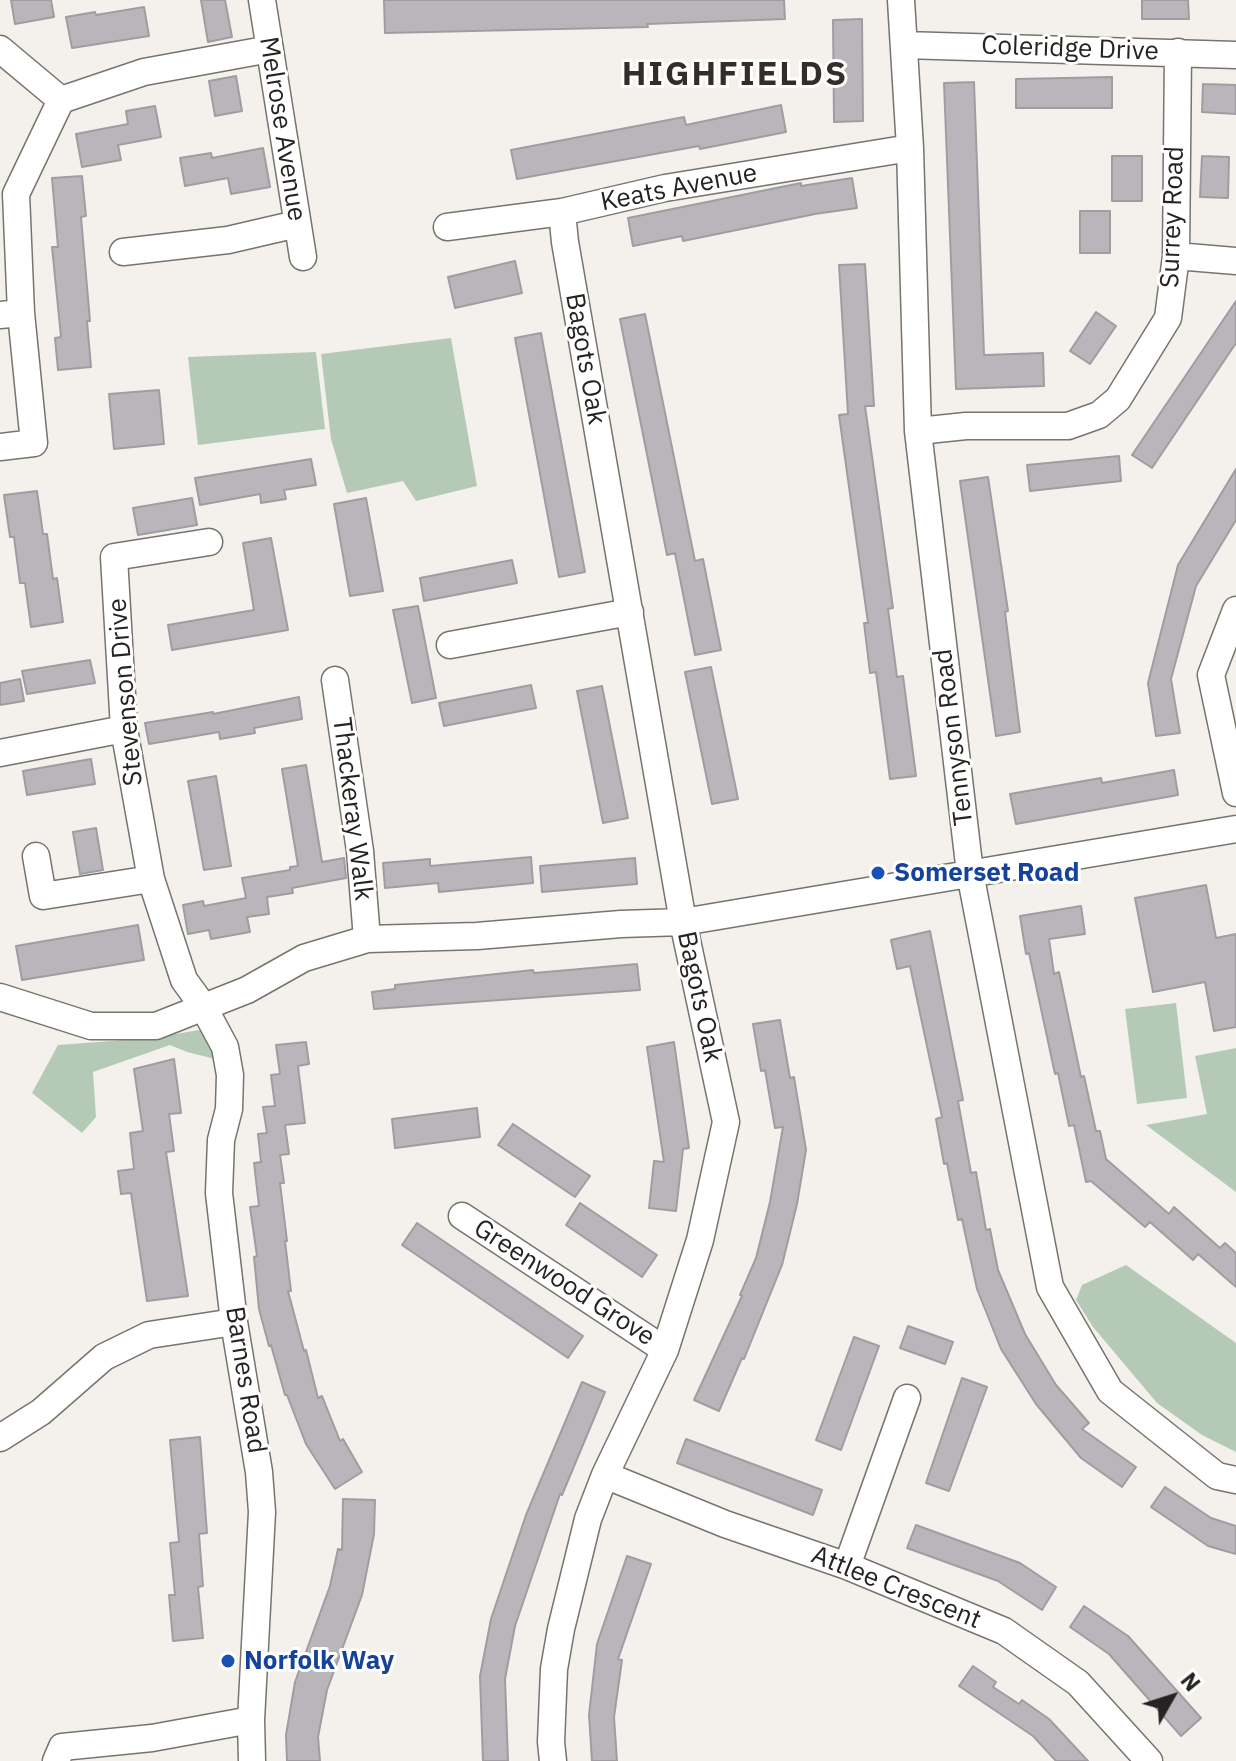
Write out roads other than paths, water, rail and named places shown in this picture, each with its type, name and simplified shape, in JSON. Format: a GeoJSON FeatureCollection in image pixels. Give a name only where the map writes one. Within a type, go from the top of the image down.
{"type":"FeatureCollection","features":[{"type":"Feature","properties":{"kind":"street","name":"Melrose Avenue"},"geometry":{"type":"LineString","coordinates":[[262,0],[303,257]]}},
{"type":"Feature","properties":{"kind":"street","name":"Tennyson Road"},"geometry":{"type":"LineString","coordinates":[[901,0],[910,148],[918,431],[970,873],[1050,1287],[1110,1391],[1217,1476],[1236,1480]]}},
{"type":"Feature","properties":{"kind":"street","name":"Coleridge Drive"},"geometry":{"type":"LineString","coordinates":[[904,45],[1236,55]]}},
{"type":"Feature","properties":{"kind":"street"},"geometry":{"type":"LineString","coordinates":[[0,49],[61,100]]}},
{"type":"Feature","properties":{"kind":"street"},"geometry":{"type":"LineString","coordinates":[[0,447],[34,443],[11,314],[16,194],[61,100],[144,72],[270,49]]}},
{"type":"Feature","properties":{"kind":"street","name":"Surrey Road"},"geometry":{"type":"LineString","coordinates":[[918,431],[966,426],[1068,426],[1099,415],[1118,399],[1168,318],[1176,256],[1178,52]]}},
{"type":"Feature","properties":{"kind":"street","name":"Keats Avenue"},"geometry":{"type":"LineString","coordinates":[[447,227],[562,212],[665,188],[910,148]]}},
{"type":"Feature","properties":{"kind":"street","name":"Bagots Oak"},"geometry":{"type":"LineString","coordinates":[[553,1761],[553,1683],[561,1629],[588,1519],[605,1475],[665,1350],[700,1240],[726,1122],[683,922],[567,258],[562,212]]}},
{"type":"Feature","properties":{"kind":"street"},"geometry":{"type":"LineString","coordinates":[[123,252],[228,240],[297,224]]}},
{"type":"Feature","properties":{"kind":"street"},"geometry":{"type":"LineString","coordinates":[[1176,256],[1236,261]]}},
{"type":"Feature","properties":{"kind":"street","name":"Stevenson Drive"},"geometry":{"type":"LineString","coordinates":[[203,1006],[184,980],[151,879],[124,729],[114,557],[209,542]]}},
{"type":"Feature","properties":{"kind":"street"},"geometry":{"type":"LineString","coordinates":[[1236,610],[1211,675],[1236,793]]}},
{"type":"Feature","properties":{"kind":"street"},"geometry":{"type":"LineString","coordinates":[[450,645],[630,612]]}},
{"type":"Feature","properties":{"kind":"street","name":"Thackeray Walk"},"geometry":{"type":"LineString","coordinates":[[335,680],[360,851],[367,939]]}},
{"type":"Feature","properties":{"kind":"street"},"geometry":{"type":"LineString","coordinates":[[0,753],[124,729]]}},
{"type":"Feature","properties":{"kind":"street"},"geometry":{"type":"LineString","coordinates":[[0,997],[91,1026],[156,1026],[247,990],[304,958],[367,939],[477,936],[683,922],[1236,829]]}},
{"type":"Feature","properties":{"kind":"street"},"geometry":{"type":"LineString","coordinates":[[36,856],[43,896],[151,879]]}},
{"type":"Feature","properties":{"kind":"street","name":"Barnes Road"},"geometry":{"type":"LineString","coordinates":[[203,1006],[225,1047],[230,1075],[229,1109],[221,1140],[219,1193],[262,1512],[251,1720],[252,1761]]}},
{"type":"Feature","properties":{"kind":"street","name":"Greenwood Grove"},"geometry":{"type":"LineString","coordinates":[[462,1216],[665,1350]]}},
{"type":"Feature","properties":{"kind":"street"},"geometry":{"type":"LineString","coordinates":[[0,1438],[41,1412],[115,1351],[149,1335],[234,1322]]}},
{"type":"Feature","properties":{"kind":"street"},"geometry":{"type":"LineString","coordinates":[[847,1566],[907,1398]]}},
{"type":"Feature","properties":{"kind":"street","name":"Attlee Crescent"},"geometry":{"type":"LineString","coordinates":[[605,1475],[725,1524],[847,1566],[1004,1631],[1078,1683],[1149,1761]]}},
{"type":"Feature","properties":{"kind":"street"},"geometry":{"type":"LineString","coordinates":[[56,1761],[62,1747],[152,1738],[251,1720]]}},
{"type":"Feature","properties":{"kind":"place","name":"Somerset Road"},"geometry":{"type":"Point","coordinates":[878,873]}},
{"type":"Feature","properties":{"kind":"place","name":"Norfolk Way"},"geometry":{"type":"Point","coordinates":[228,1661]}},
{"type":"Feature","properties":{"kind":"district","name":"HIGHFIELDS"},"geometry":{"type":"Point","coordinates":[735,75]}}]}
